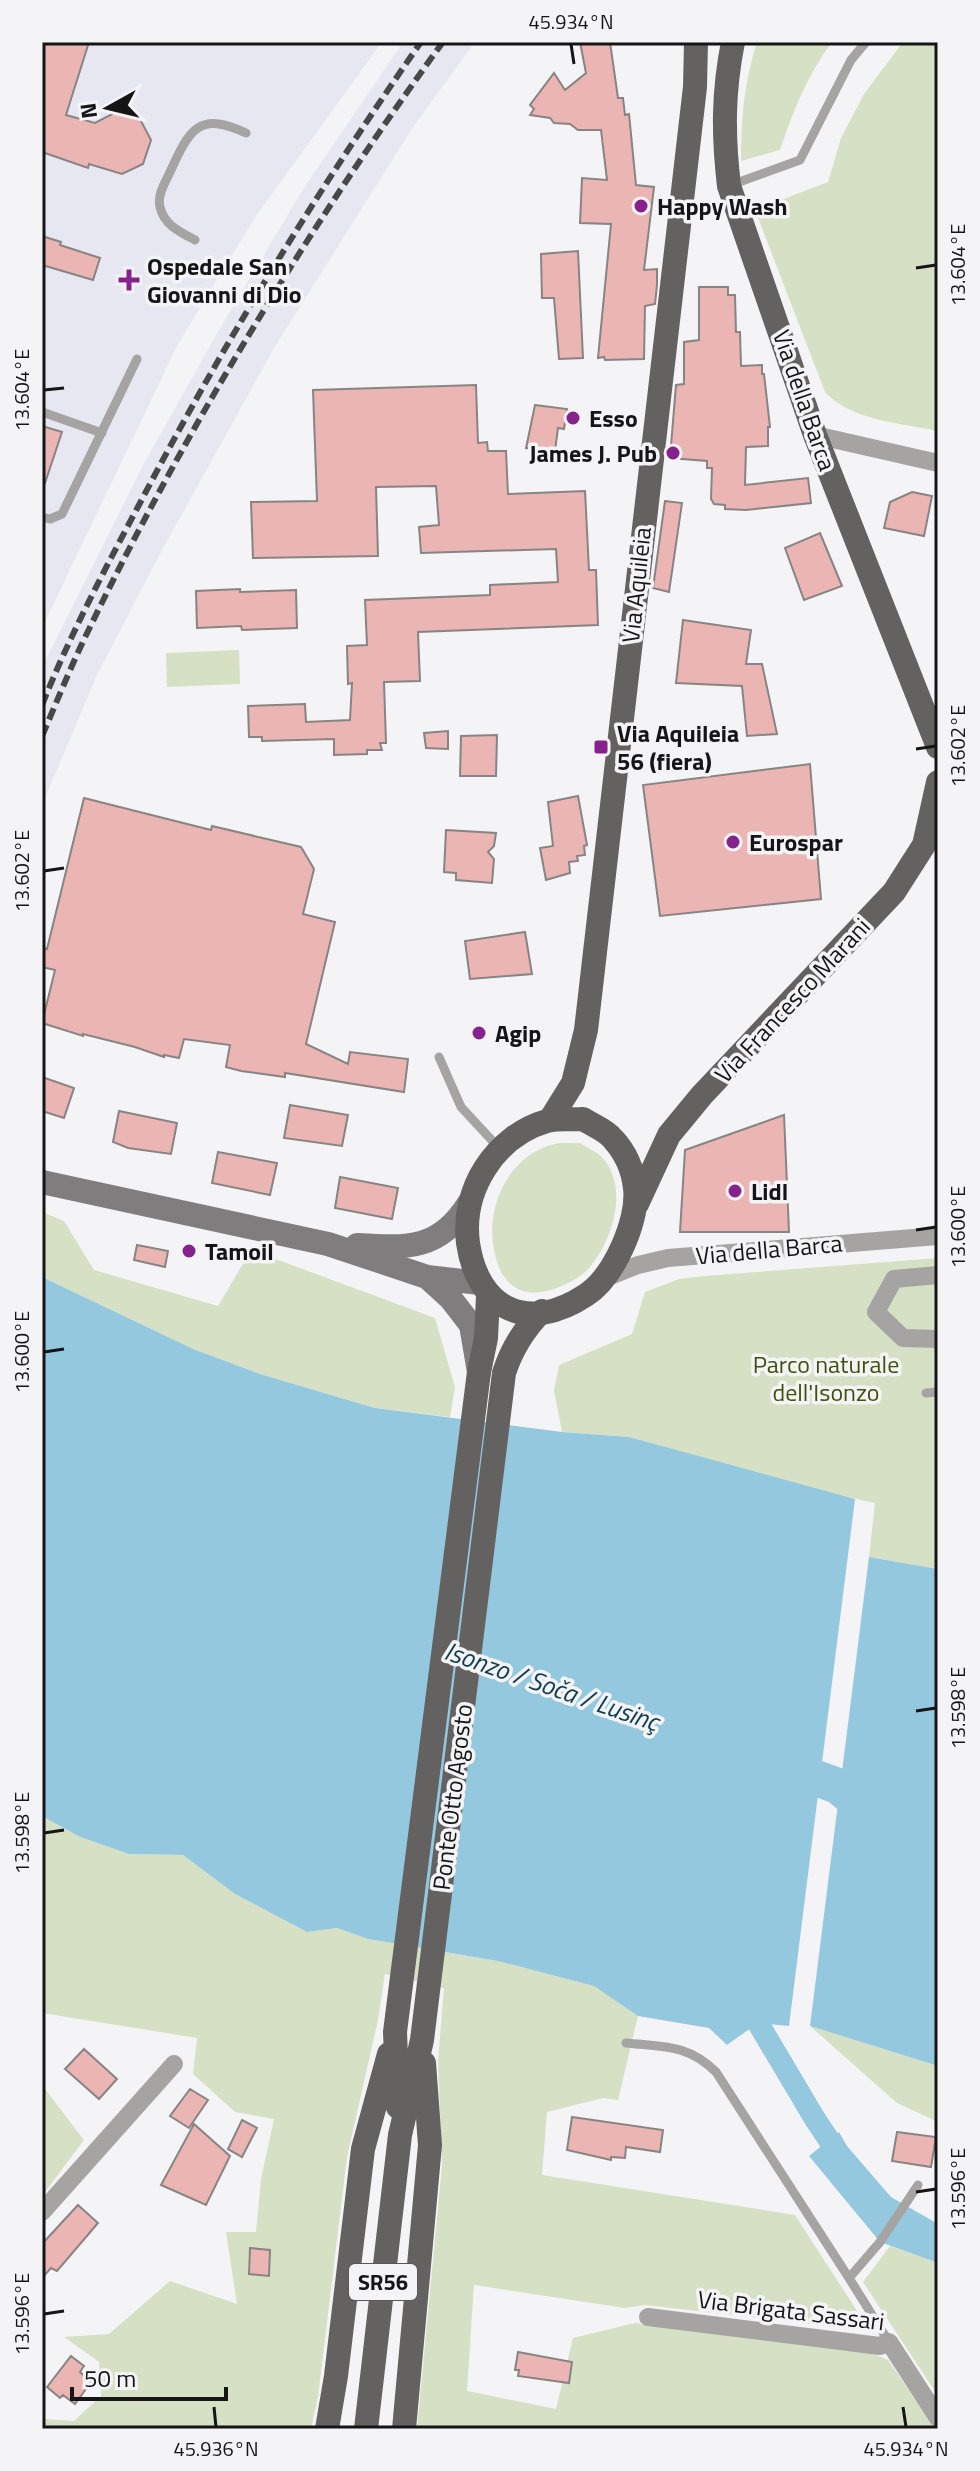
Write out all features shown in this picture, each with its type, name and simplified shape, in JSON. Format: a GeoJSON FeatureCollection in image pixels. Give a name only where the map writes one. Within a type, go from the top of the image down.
{"type":"FeatureCollection","features":[{"type":"Feature","properties":{"kind":"main road","name":"Via Aquileia"},"geometry":{"type":"LineString","coordinates":[[550,1120],[573,1083],[585,1035],[695,87],[696,42]]}},
{"type":"Feature","properties":{"kind":"main road","name":"Via della Barca"},"geometry":{"type":"LineString","coordinates":[[733,42],[724,88],[724,148],[729,186],[815,435],[938,747]]}},
{"type":"Feature","properties":{"kind":"main road","name":"Via Francesco Marani"},"geometry":{"type":"LineString","coordinates":[[633,1214],[669,1135],[702,1095],[894,892],[924,845],[938,782]]}},
{"type":"Feature","properties":{"kind":"main road"},"geometry":{"type":"LineString","coordinates":[[328,1244],[405,1248],[445,1233],[469,1203],[482,1173],[499,1148],[525,1129],[550,1120],[583,1119],[612,1136],[627,1159],[635,1189],[628,1235],[603,1279],[587,1294],[556,1309],[528,1313],[508,1309],[484,1289],[471,1261],[469,1203]]}},
{"type":"Feature","properties":{"kind":"main road"},"geometry":{"type":"LineString","coordinates":[[42,1182],[328,1244],[427,1277],[484,1289]]}},
{"type":"Feature","properties":{"kind":"main road"},"geometry":{"type":"LineString","coordinates":[[427,1277],[451,1299],[471,1325],[479,1372]]}},
{"type":"Feature","properties":{"kind":"main road","name":"SR56"},"geometry":{"type":"LineString","coordinates":[[479,1372],[486,1338],[484,1289]]}},
{"type":"Feature","properties":{"kind":"main road","name":"Ponte Otto Agosto"},"geometry":{"type":"LineString","coordinates":[[422,2040],[504,1373],[510,1354],[542,1311]]}},
{"type":"Feature","properties":{"kind":"main road","name":"Ponte Otto Agosto"},"geometry":{"type":"LineString","coordinates":[[395,2032],[479,1372]]}},
{"type":"Feature","properties":{"kind":"main road"},"geometry":{"type":"LineString","coordinates":[[327,2429],[363,2149],[395,2032]]}},
{"type":"Feature","properties":{"kind":"main road","name":"SR56"},"geometry":{"type":"LineString","coordinates":[[395,2032],[400,2135]]}},
{"type":"Feature","properties":{"kind":"main road"},"geometry":{"type":"LineString","coordinates":[[404,2429],[430,2145],[422,2040]]}},
{"type":"Feature","properties":{"kind":"main road","name":"SR56"},"geometry":{"type":"LineString","coordinates":[[366,2429],[400,2135],[422,2040]]}},
{"type":"Feature","properties":{"kind":"street"},"geometry":{"type":"LineString","coordinates":[[815,435],[938,463]]}},
{"type":"Feature","properties":{"kind":"street","name":"Via della Barca"},"geometry":{"type":"LineString","coordinates":[[603,1279],[638,1265],[668,1258],[938,1236]]}},
{"type":"Feature","properties":{"kind":"street"},"geometry":{"type":"LineString","coordinates":[[938,1275],[894,1279],[876,1312],[903,1338],[938,1339]]}},
{"type":"Feature","properties":{"kind":"street"},"geometry":{"type":"LineString","coordinates":[[42,2212],[174,2064]]}},
{"type":"Feature","properties":{"kind":"street","name":"Via Brigata Sassari"},"geometry":{"type":"LineString","coordinates":[[648,2317],[880,2346],[889,2342],[938,2418]]}},
{"type":"Feature","properties":{"kind":"lane"},"geometry":{"type":"LineString","coordinates":[[729,186],[800,160],[851,60],[866,42]]}},
{"type":"Feature","properties":{"kind":"lane"},"geometry":{"type":"LineString","coordinates":[[195,240],[166,222],[159,207],[160,195],[185,139],[193,129],[209,122],[229,125],[246,133]]}},
{"type":"Feature","properties":{"kind":"lane"},"geometry":{"type":"LineString","coordinates":[[42,517],[50,519],[62,514],[137,359]]}},
{"type":"Feature","properties":{"kind":"lane"},"geometry":{"type":"LineString","coordinates":[[42,412],[102,433]]}},
{"type":"Feature","properties":{"kind":"lane"},"geometry":{"type":"LineString","coordinates":[[439,1057],[461,1107],[499,1148]]}},
{"type":"Feature","properties":{"kind":"lane"},"geometry":{"type":"LineString","coordinates":[[926,1393],[938,1392]]}},
{"type":"Feature","properties":{"kind":"lane"},"geometry":{"type":"LineString","coordinates":[[626,2043],[682,2048],[700,2056],[716,2072],[889,2342]]}},
{"type":"Feature","properties":{"kind":"lane"},"geometry":{"type":"LineString","coordinates":[[849,2278],[880,2242],[918,2185]]}},
{"type":"Feature","properties":{"kind":"shaded area","name":"Ospedale San Giovanni di Dio"},"geometry":{"type":"Polygon","coordinates":[[[42,42],[382,42],[256,216],[178,344],[42,628],[42,42]]]}},
{"type":"Feature","properties":{"kind":"shaded area"},"geometry":{"type":"Polygon","coordinates":[[[403,42],[475,42],[413,127],[274,348],[97,675],[42,805],[42,667],[142,467],[219,330],[302,191],[403,42]]]}},
{"type":"Feature","properties":{"kind":"green space"},"geometry":{"type":"Polygon","coordinates":[[[757,42],[832,42],[802,94],[780,150],[741,161],[744,101],[757,42]]]}},
{"type":"Feature","properties":{"kind":"green space"},"geometry":{"type":"Polygon","coordinates":[[[903,42],[938,42],[938,431],[863,415],[836,402],[825,392],[755,210],[828,182],[841,138],[864,94],[903,42]]]}},
{"type":"Feature","properties":{"kind":"green space"},"geometry":{"type":"Polygon","coordinates":[[[239,650],[240,684],[167,687],[166,653],[239,650]]]}},
{"type":"Feature","properties":{"kind":"green space"},"geometry":{"type":"Polygon","coordinates":[[[580,1143],[601,1156],[615,1182],[615,1213],[605,1243],[589,1268],[567,1283],[536,1292],[515,1287],[500,1270],[493,1243],[492,1227],[499,1196],[515,1168],[526,1158],[555,1144],[580,1143]]]}},
{"type":"Feature","properties":{"kind":"green space"},"geometry":{"type":"Polygon","coordinates":[[[42,1212],[64,1221],[94,1270],[218,1306],[251,1250],[435,1318],[455,1387],[450,1417],[375,1408],[260,1374],[192,1349],[42,1277],[42,1212]]]}},
{"type":"Feature","properties":{"kind":"green space","name":"Parco naturale dell'Isonzo"},"geometry":{"type":"Polygon","coordinates":[[[938,1258],[938,1569],[869,1557],[875,1503],[815,1490],[629,1437],[562,1432],[554,1391],[559,1365],[632,1334],[645,1292],[679,1279],[704,1276],[938,1258]]]}},
{"type":"Feature","properties":{"kind":"green space"},"geometry":{"type":"Polygon","coordinates":[[[42,1816],[80,1837],[129,1854],[183,1855],[235,1894],[307,1932],[337,1928],[368,1939],[498,1961],[595,1986],[638,2016],[618,2100],[603,2098],[547,2112],[542,2175],[795,2215],[870,2331],[645,2305],[625,2308],[474,2285],[467,2391],[556,2409],[573,2338],[635,2323],[869,2352],[888,2360],[936,2429],[417,2429],[442,2165],[438,2061],[444,1988],[385,1974],[378,2020],[347,2157],[318,2397],[311,2429],[42,2429],[42,2419],[74,2421],[101,2396],[99,2362],[64,2337],[109,2334],[170,2281],[237,2304],[226,2232],[256,2232],[261,2179],[274,2119],[235,2112],[193,2074],[197,2038],[42,2013],[42,1816]]]}},
{"type":"Feature","properties":{"kind":"green space"},"geometry":{"type":"Polygon","coordinates":[[[810,2026],[938,2066],[938,2122],[897,2103],[810,2026]]]}},
{"type":"Feature","properties":{"kind":"green space"},"geometry":{"type":"Polygon","coordinates":[[[42,2085],[84,2140],[42,2196],[42,2085]]]}},
{"type":"Feature","properties":{"kind":"green space"},"geometry":{"type":"Polygon","coordinates":[[[890,2246],[938,2263],[938,2396],[863,2282],[890,2246]]]}},
{"type":"Feature","properties":{"kind":"water"},"geometry":{"type":"Polygon","coordinates":[[[42,1277],[193,1349],[260,1374],[375,1408],[562,1432],[629,1437],[855,1499],[789,2026],[758,2023],[727,2045],[709,2028],[638,2016],[594,1986],[498,1961],[368,1939],[337,1928],[307,1932],[235,1894],[183,1855],[129,1854],[80,1837],[42,1816],[42,1277]]]}},
{"type":"Feature","properties":{"kind":"water"},"geometry":{"type":"Polygon","coordinates":[[[869,1557],[938,1569],[938,2066],[810,2026],[869,1557]]]}},
{"type":"Feature","properties":{"kind":"water"},"geometry":{"type":"Polygon","coordinates":[[[839,2132],[847,2146],[891,2197],[938,2224],[938,2263],[880,2242],[809,2156],[839,2132]]]}},
{"type":"Feature","properties":{"kind":"building"},"geometry":{"type":"Polygon","coordinates":[[[42,42],[89,42],[66,115],[95,123],[116,112],[140,119],[151,140],[143,164],[122,174],[89,164],[88,168],[42,152],[42,42]]]}},
{"type":"Feature","properties":{"kind":"building"},"geometry":{"type":"Polygon","coordinates":[[[580,42],[610,42],[618,98],[623,98],[625,115],[629,114],[636,185],[654,187],[644,270],[657,269],[657,285],[655,304],[645,306],[644,359],[598,358],[611,224],[580,223],[582,178],[607,180],[601,130],[578,130],[570,124],[554,123],[550,118],[530,115],[534,109],[530,105],[554,73],[565,90],[586,73],[580,42]]]}},
{"type":"Feature","properties":{"kind":"building"},"geometry":{"type":"Polygon","coordinates":[[[42,236],[100,258],[93,280],[42,265],[42,236]]]}},
{"type":"Feature","properties":{"kind":"building"},"geometry":{"type":"Polygon","coordinates":[[[578,251],[583,358],[559,359],[554,298],[542,298],[541,254],[578,251]]]}},
{"type":"Feature","properties":{"kind":"building"},"geometry":{"type":"Polygon","coordinates":[[[699,287],[728,287],[728,295],[735,295],[741,366],[762,365],[770,427],[768,446],[746,447],[745,485],[808,478],[811,503],[746,510],[725,509],[725,505],[714,504],[711,499],[712,468],[707,468],[707,461],[670,458],[676,385],[684,384],[684,342],[699,340],[699,287]]]}},
{"type":"Feature","properties":{"kind":"building"},"geometry":{"type":"Polygon","coordinates":[[[476,385],[478,443],[487,442],[488,451],[506,451],[508,494],[585,491],[589,570],[596,570],[598,625],[418,632],[420,681],[384,682],[386,743],[380,743],[382,750],[367,750],[367,754],[334,755],[334,739],[262,741],[262,737],[249,737],[248,706],[305,704],[306,722],[350,720],[352,683],[348,684],[347,646],[367,645],[365,600],[490,595],[490,585],[558,582],[556,549],[421,553],[419,527],[439,525],[436,486],[376,487],[378,556],[253,558],[251,502],[317,501],[313,390],[476,385]]]}},
{"type":"Feature","properties":{"kind":"building"},"geometry":{"type":"Polygon","coordinates":[[[535,405],[567,409],[564,429],[558,428],[555,451],[526,448],[535,405]]]}},
{"type":"Feature","properties":{"kind":"building"},"geometry":{"type":"Polygon","coordinates":[[[42,426],[62,432],[45,483],[42,483],[42,426]]]}},
{"type":"Feature","properties":{"kind":"building"},"geometry":{"type":"Polygon","coordinates":[[[912,492],[932,496],[924,536],[884,528],[890,502],[912,492]]]}},
{"type":"Feature","properties":{"kind":"building"},"geometry":{"type":"Polygon","coordinates":[[[665,501],[682,503],[669,592],[653,588],[665,501]]]}},
{"type":"Feature","properties":{"kind":"building"},"geometry":{"type":"Polygon","coordinates":[[[820,533],[842,586],[804,600],[785,548],[820,533]]]}},
{"type":"Feature","properties":{"kind":"building"},"geometry":{"type":"Polygon","coordinates":[[[240,589],[240,592],[296,590],[297,628],[197,628],[196,591],[240,589]]]}},
{"type":"Feature","properties":{"kind":"building"},"geometry":{"type":"Polygon","coordinates":[[[683,620],[751,630],[746,664],[762,664],[777,734],[747,736],[742,686],[676,683],[683,620]]]}},
{"type":"Feature","properties":{"kind":"building"},"geometry":{"type":"Polygon","coordinates":[[[448,731],[448,749],[426,748],[424,733],[448,731]]]}},
{"type":"Feature","properties":{"kind":"building"},"geometry":{"type":"Polygon","coordinates":[[[497,735],[496,776],[460,776],[461,736],[497,735]]]}},
{"type":"Feature","properties":{"kind":"building","name":"Eurospar"},"geometry":{"type":"Polygon","coordinates":[[[810,764],[821,899],[660,916],[643,785],[810,764]]]}},
{"type":"Feature","properties":{"kind":"building"},"geometry":{"type":"Polygon","coordinates":[[[578,796],[587,845],[584,846],[585,855],[577,856],[578,861],[569,862],[570,873],[546,880],[540,848],[553,846],[548,802],[578,796]]]}},
{"type":"Feature","properties":{"kind":"building"},"geometry":{"type":"Polygon","coordinates":[[[84,798],[211,830],[212,826],[301,847],[314,869],[303,914],[335,922],[306,1044],[348,1064],[350,1052],[408,1059],[404,1092],[226,1067],[230,1045],[184,1039],[179,1058],[164,1057],[42,1023],[55,970],[42,967],[42,948],[47,949],[84,798]]]}},
{"type":"Feature","properties":{"kind":"building"},"geometry":{"type":"Polygon","coordinates":[[[446,830],[496,833],[494,846],[488,852],[494,859],[492,883],[456,880],[456,873],[444,872],[446,830]]]}},
{"type":"Feature","properties":{"kind":"building"},"geometry":{"type":"Polygon","coordinates":[[[525,932],[532,974],[470,979],[465,941],[525,932]]]}},
{"type":"Feature","properties":{"kind":"building"},"geometry":{"type":"Polygon","coordinates":[[[42,1077],[74,1088],[64,1118],[42,1111],[42,1077]]]}},
{"type":"Feature","properties":{"kind":"building"},"geometry":{"type":"Polygon","coordinates":[[[290,1105],[348,1115],[342,1146],[284,1138],[290,1105]]]}},
{"type":"Feature","properties":{"kind":"building"},"geometry":{"type":"Polygon","coordinates":[[[119,1111],[177,1123],[171,1154],[128,1148],[113,1142],[119,1111]]]}},
{"type":"Feature","properties":{"kind":"building","name":"Lidl"},"geometry":{"type":"Polygon","coordinates":[[[784,1115],[789,1232],[680,1232],[685,1150],[784,1115]]]}},
{"type":"Feature","properties":{"kind":"building"},"geometry":{"type":"Polygon","coordinates":[[[218,1152],[277,1163],[270,1195],[212,1183],[218,1152]]]}},
{"type":"Feature","properties":{"kind":"building"},"geometry":{"type":"Polygon","coordinates":[[[340,1177],[398,1188],[392,1219],[335,1208],[340,1177]]]}},
{"type":"Feature","properties":{"kind":"building"},"geometry":{"type":"Polygon","coordinates":[[[137,1245],[168,1251],[165,1267],[134,1260],[137,1245]]]}},
{"type":"Feature","properties":{"kind":"building"},"geometry":{"type":"Polygon","coordinates":[[[84,2049],[117,2079],[99,2099],[65,2069],[84,2049]]]}},
{"type":"Feature","properties":{"kind":"building"},"geometry":{"type":"Polygon","coordinates":[[[190,2089],[208,2100],[189,2128],[170,2116],[190,2089]]]}},
{"type":"Feature","properties":{"kind":"building"},"geometry":{"type":"Polygon","coordinates":[[[572,2117],[663,2130],[660,2152],[626,2147],[625,2158],[611,2157],[611,2160],[567,2150],[572,2117]]]}},
{"type":"Feature","properties":{"kind":"building"},"geometry":{"type":"Polygon","coordinates":[[[242,2120],[257,2128],[242,2157],[228,2149],[242,2120]]]}},
{"type":"Feature","properties":{"kind":"building"},"geometry":{"type":"Polygon","coordinates":[[[194,2124],[230,2156],[206,2205],[161,2185],[194,2124]]]}},
{"type":"Feature","properties":{"kind":"building"},"geometry":{"type":"Polygon","coordinates":[[[897,2132],[936,2137],[931,2167],[892,2161],[897,2132]]]}},
{"type":"Feature","properties":{"kind":"building"},"geometry":{"type":"Polygon","coordinates":[[[78,2205],[98,2223],[57,2271],[51,2268],[42,2278],[42,2244],[78,2205]]]}},
{"type":"Feature","properties":{"kind":"building"},"geometry":{"type":"Polygon","coordinates":[[[250,2248],[270,2250],[269,2276],[249,2274],[250,2248]]]}},
{"type":"Feature","properties":{"kind":"building"},"geometry":{"type":"Polygon","coordinates":[[[518,2352],[572,2362],[569,2383],[518,2376],[519,2370],[515,2370],[518,2352]]]}},
{"type":"Feature","properties":{"kind":"building"},"geometry":{"type":"Polygon","coordinates":[[[71,2356],[84,2366],[80,2372],[91,2382],[75,2404],[63,2395],[60,2398],[47,2387],[71,2356]]]}},
{"type":"Feature","properties":{"kind":"waterway","name":"Isonzo / Soča / Lusinç"},"geometry":{"type":"LineString","coordinates":[[774,1763],[838,1786],[878,1820]]}},
{"type":"Feature","properties":{"kind":"waterway"},"geometry":{"type":"LineString","coordinates":[[752,1996],[758,2023],[845,2164]]}},
{"type":"Feature","properties":{"kind":"railway"},"geometry":{"type":"LineString","coordinates":[[42,705],[101,577],[205,384],[309,210],[421,42]]}},
{"type":"Feature","properties":{"kind":"railway"},"geometry":{"type":"LineString","coordinates":[[42,736],[84,639],[210,400],[346,181],[443,42]]}},
{"type":"Feature","properties":{"kind":"place","name":"Happy Wash"},"geometry":{"type":"Point","coordinates":[641,206]}},
{"type":"Feature","properties":{"kind":"place","name":"Ospedale San Giovanni di Dio"},"geometry":{"type":"Point","coordinates":[129,280]}},
{"type":"Feature","properties":{"kind":"place","name":"Esso"},"geometry":{"type":"Point","coordinates":[573,418]}},
{"type":"Feature","properties":{"kind":"place","name":"James J. Pub"},"geometry":{"type":"Point","coordinates":[673,453]}},
{"type":"Feature","properties":{"kind":"place","name":"Via Aquileia 56 (fiera)"},"geometry":{"type":"Point","coordinates":[601,747]}},
{"type":"Feature","properties":{"kind":"place","name":"Eurospar"},"geometry":{"type":"Point","coordinates":[733,842]}},
{"type":"Feature","properties":{"kind":"place","name":"Agip"},"geometry":{"type":"Point","coordinates":[479,1033]}},
{"type":"Feature","properties":{"kind":"place","name":"Lidl"},"geometry":{"type":"Point","coordinates":[735,1191]}},
{"type":"Feature","properties":{"kind":"place","name":"Tamoil"},"geometry":{"type":"Point","coordinates":[189,1251]}}]}
